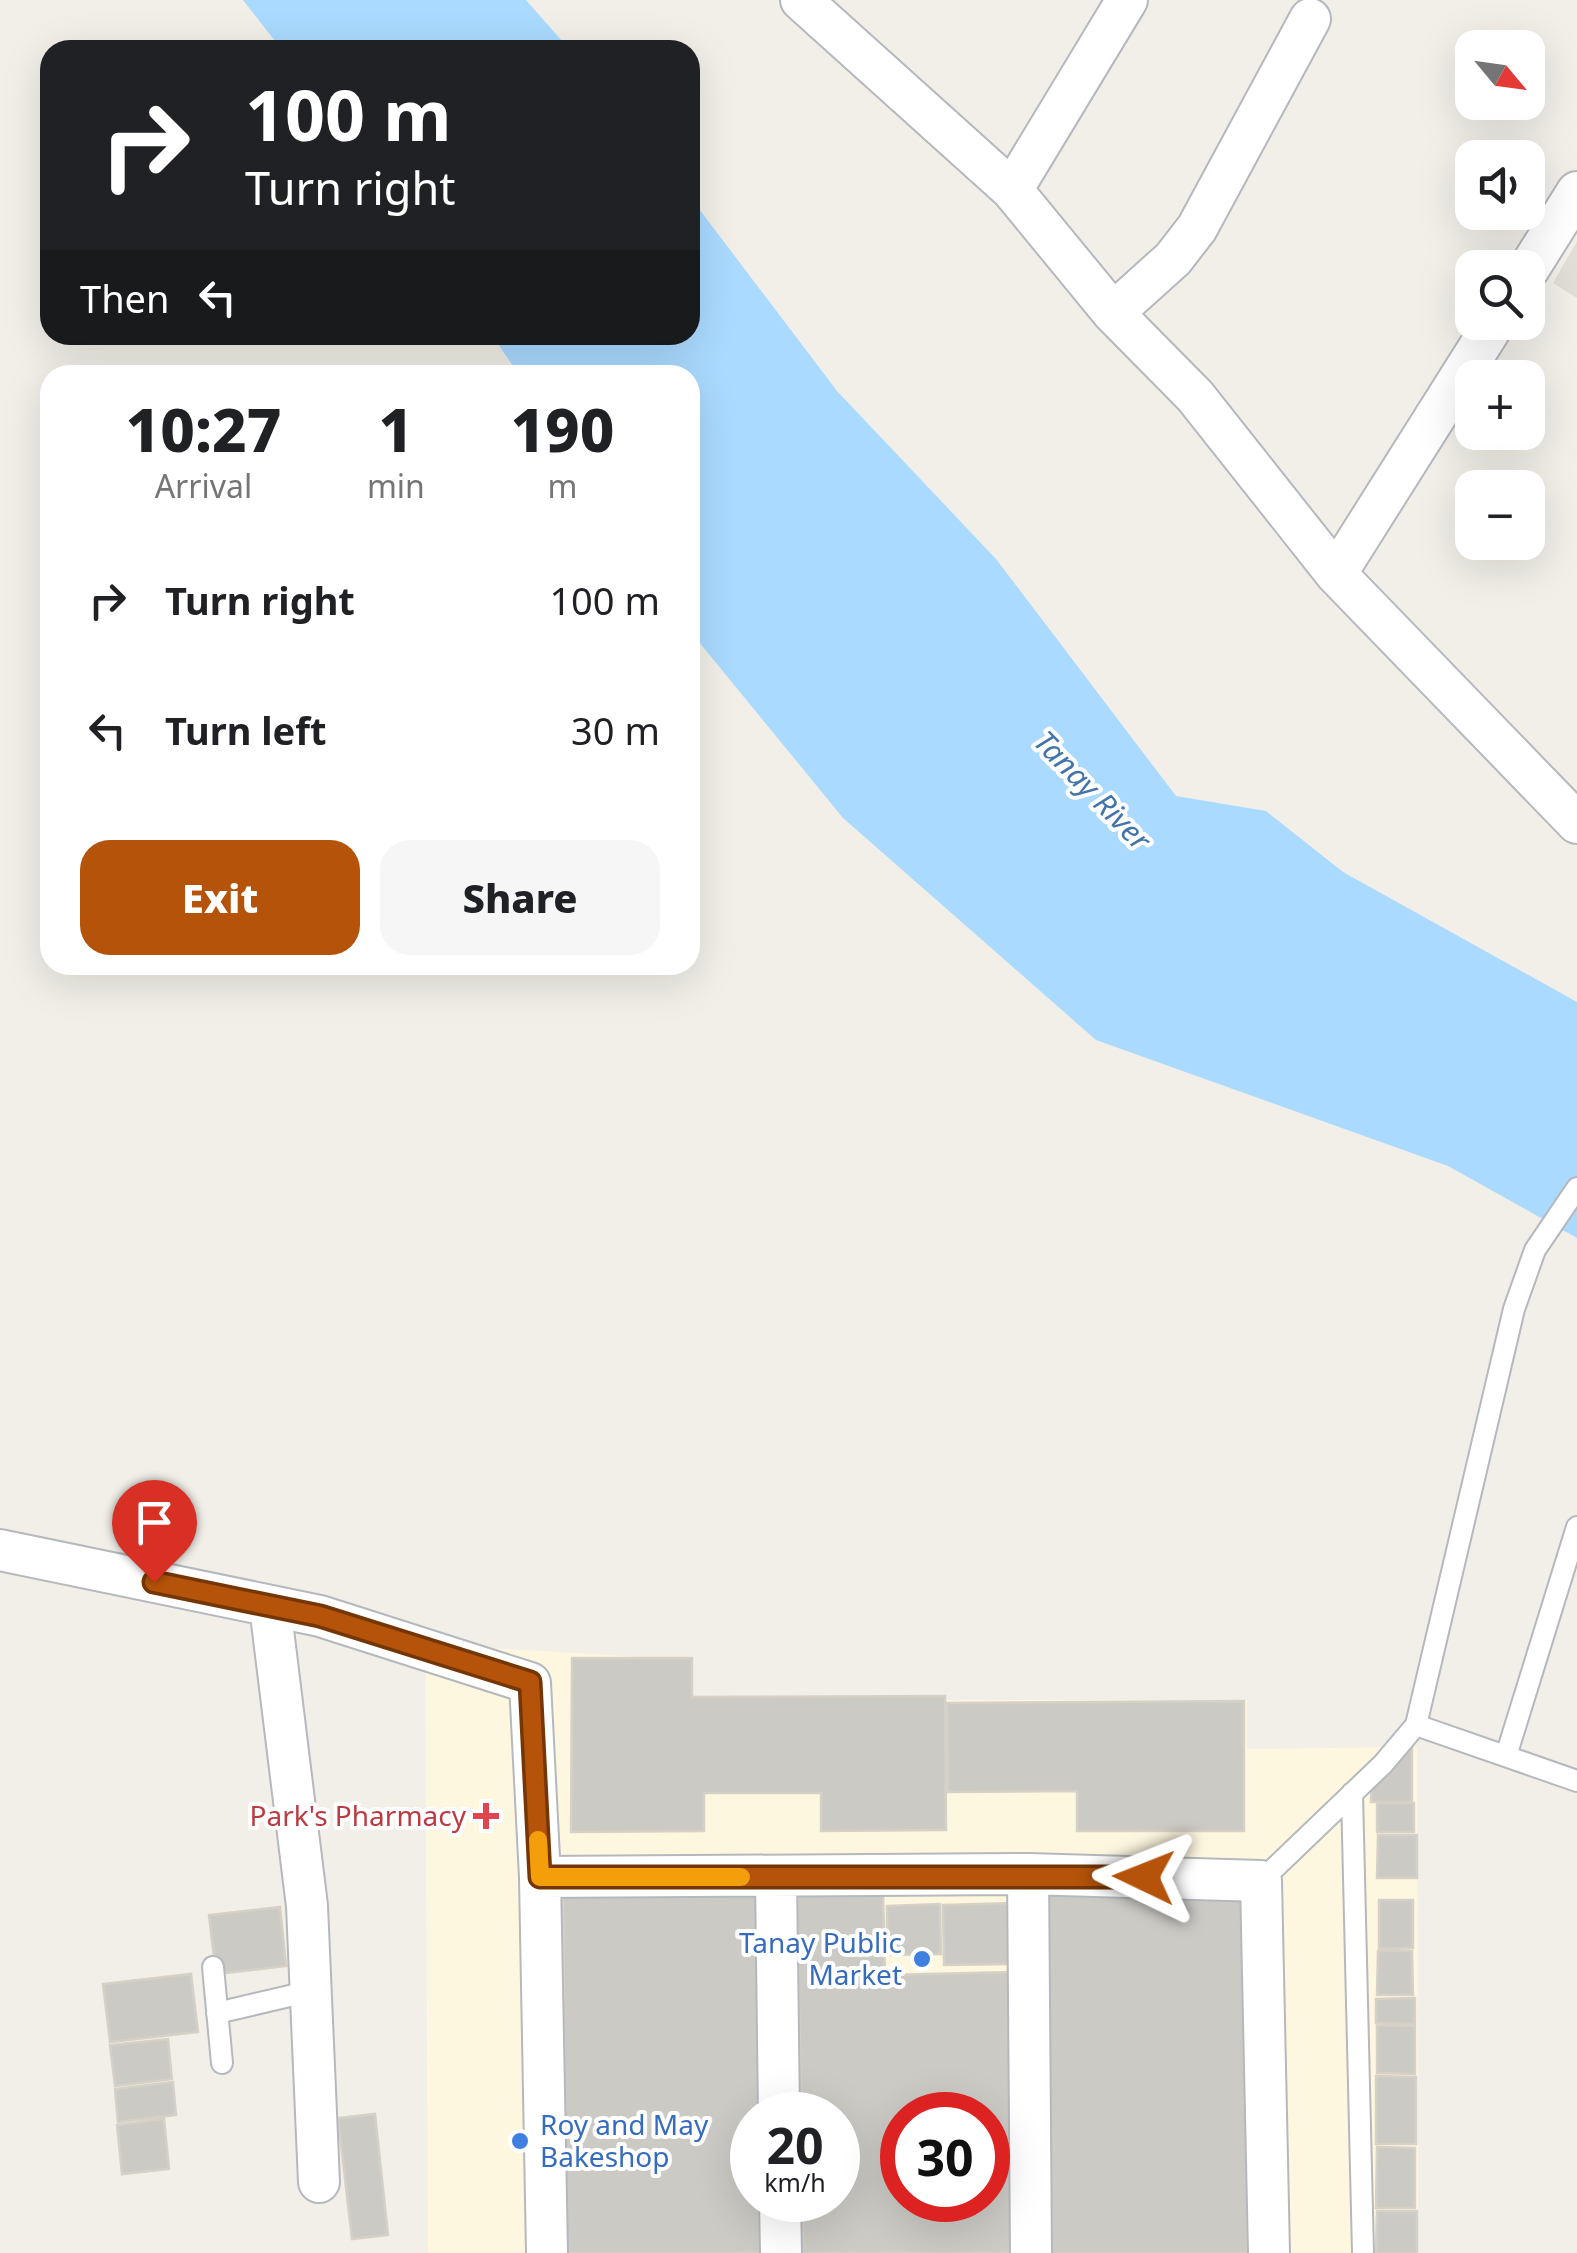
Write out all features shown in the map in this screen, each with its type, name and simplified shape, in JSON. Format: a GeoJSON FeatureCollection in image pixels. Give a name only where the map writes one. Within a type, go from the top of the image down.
{"type":"FeatureCollection","features":[{"type":"Feature","properties":{"kind":"street"},"geometry":{"type":"LineString","coordinates":[[800,0],[1012,190],[1113,313],[1195,396],[1336,574],[1577,824]]}},
{"type":"Feature","properties":{"kind":"street"},"geometry":{"type":"LineString","coordinates":[[1012,190],[1127,0]]}},
{"type":"Feature","properties":{"kind":"street"},"geometry":{"type":"LineString","coordinates":[[1113,313],[1172,259],[1197,228],[1310,18]]}},
{"type":"Feature","properties":{"kind":"street"},"geometry":{"type":"LineString","coordinates":[[1541,250],[1577,192]]}},
{"type":"Feature","properties":{"kind":"street"},"geometry":{"type":"LineString","coordinates":[[1336,574],[1484,340]]}},
{"type":"Feature","properties":{"kind":"street"},"geometry":{"type":"LineString","coordinates":[[0,1550],[320,1616],[530,1682],[540,1877],[547,2253]]}},
{"type":"Feature","properties":{"kind":"street"},"geometry":{"type":"LineString","coordinates":[[270,1606],[307,1906],[319,2182]]}},
{"type":"Feature","properties":{"kind":"street"},"geometry":{"type":"LineString","coordinates":[[540,1877],[1028,1874],[1261,1880],[1268,2253]]}},
{"type":"Feature","properties":{"kind":"street"},"geometry":{"type":"LineString","coordinates":[[1028,1874],[1031,2253]]}},
{"type":"Feature","properties":{"kind":"street"},"geometry":{"type":"LineString","coordinates":[[776,1878],[779,2092]]}},
{"type":"Feature","properties":{"kind":"street"},"geometry":{"type":"LineString","coordinates":[[780,2222],[780,2253]]}},
{"type":"Feature","properties":{"kind":"lane"},"geometry":{"type":"LineString","coordinates":[[1261,1880],[1416,1725],[1514,1309],[1535,1250],[1577,1188]]}},
{"type":"Feature","properties":{"kind":"lane"},"geometry":{"type":"LineString","coordinates":[[1506,1756],[1577,1527]]}},
{"type":"Feature","properties":{"kind":"lane"},"geometry":{"type":"LineString","coordinates":[[1416,1725],[1577,1781]]}},
{"type":"Feature","properties":{"kind":"lane"},"geometry":{"type":"LineString","coordinates":[[1352,1793],[1363,2253]]}},
{"type":"Feature","properties":{"kind":"lane"},"geometry":{"type":"LineString","coordinates":[[213,1967],[222,2063]]}},
{"type":"Feature","properties":{"kind":"lane"},"geometry":{"type":"LineString","coordinates":[[217,2013],[311,1990]]}},
{"type":"Feature","properties":{"kind":"shaded area"},"geometry":{"type":"Polygon","coordinates":[[[1577,241],[1577,298],[1553,283],[1577,241]]]}},
{"type":"Feature","properties":{"kind":"shaded area","name":"Tanay Public Market"},"geometry":{"type":"Polygon","coordinates":[[[425,1644],[689,1660],[693,1700],[1247,1700],[1247,1749],[1417,1747],[1418,2253],[428,2253],[425,1644]]]}},
{"type":"Feature","properties":{"kind":"water"},"geometry":{"type":"Polygon","coordinates":[[[243,0],[526,0],[561,40],[274,40],[243,0]]]}},
{"type":"Feature","properties":{"kind":"water","name":"Tanay River"},"geometry":{"type":"Polygon","coordinates":[[[700,210],[837,391],[996,559],[1176,796],[1266,811],[1343,872],[1577,1002],[1577,1238],[1448,1166],[1096,1040],[843,818],[700,643],[700,365],[512,365],[499,345],[700,345],[700,210]]]}},
{"type":"Feature","properties":{"kind":"building"},"geometry":{"type":"Polygon","coordinates":[[[572,1658],[692,1658],[692,1697],[945,1696],[946,1830],[821,1831],[821,1793],[704,1793],[704,1831],[571,1832],[572,1658]]]}},
{"type":"Feature","properties":{"kind":"building"},"geometry":{"type":"Polygon","coordinates":[[[1244,1701],[1244,1831],[1077,1831],[1077,1791],[948,1792],[947,1703],[1244,1701]]]}},
{"type":"Feature","properties":{"kind":"building"},"geometry":{"type":"Polygon","coordinates":[[[1412,1748],[1412,1802],[1371,1802],[1372,1778],[1397,1751],[1412,1748]]]}},
{"type":"Feature","properties":{"kind":"building"},"geometry":{"type":"Polygon","coordinates":[[[1377,1803],[1414,1803],[1414,1832],[1377,1832],[1377,1803]]]}},
{"type":"Feature","properties":{"kind":"building"},"geometry":{"type":"Polygon","coordinates":[[[1378,1835],[1417,1835],[1417,1878],[1377,1878],[1378,1835]]]}},
{"type":"Feature","properties":{"kind":"building"},"geometry":{"type":"Polygon","coordinates":[[[1243,1890],[1248,2253],[1052,2253],[1047,1893],[1243,1890]]]}},
{"type":"Feature","properties":{"kind":"building"},"geometry":{"type":"Polygon","coordinates":[[[766,1893],[768,2092],[730,2092],[730,2222],[769,2222],[770,2253],[566,2253],[563,1896],[766,1893]]]}},
{"type":"Feature","properties":{"kind":"building"},"geometry":{"type":"Polygon","coordinates":[[[883,1893],[885,1975],[1012,1972],[1017,2253],[803,2253],[802,2222],[860,2222],[860,2092],[801,2092],[797,1895],[883,1893]]]}},
{"type":"Feature","properties":{"kind":"building"},"geometry":{"type":"Polygon","coordinates":[[[1379,1900],[1413,1900],[1413,1948],[1379,1949],[1379,1900]]]}},
{"type":"Feature","properties":{"kind":"building"},"geometry":{"type":"Polygon","coordinates":[[[1012,1903],[1014,1964],[944,1965],[943,1905],[1012,1903]]]}},
{"type":"Feature","properties":{"kind":"building"},"geometry":{"type":"Polygon","coordinates":[[[940,1904],[941,1954],[887,1955],[887,1906],[940,1904]]]}},
{"type":"Feature","properties":{"kind":"building"},"geometry":{"type":"Polygon","coordinates":[[[280,1907],[286,1966],[216,1974],[209,1915],[280,1907]]]}},
{"type":"Feature","properties":{"kind":"building"},"geometry":{"type":"Polygon","coordinates":[[[1378,1951],[1412,1951],[1413,1995],[1377,1995],[1378,1951]]]}},
{"type":"Feature","properties":{"kind":"building"},"geometry":{"type":"Polygon","coordinates":[[[191,1974],[198,2032],[110,2042],[103,1984],[191,1974]]]}},
{"type":"Feature","properties":{"kind":"building"},"geometry":{"type":"Polygon","coordinates":[[[1415,1998],[1415,2024],[1376,2023],[1376,1999],[1415,1998]]]}},
{"type":"Feature","properties":{"kind":"building"},"geometry":{"type":"Polygon","coordinates":[[[1377,2025],[1415,2026],[1415,2074],[1377,2073],[1377,2025]]]}},
{"type":"Feature","properties":{"kind":"building"},"geometry":{"type":"Polygon","coordinates":[[[168,2039],[172,2079],[115,2086],[110,2045],[168,2039]]]}},
{"type":"Feature","properties":{"kind":"building"},"geometry":{"type":"Polygon","coordinates":[[[1376,2076],[1416,2077],[1416,2144],[1376,2144],[1376,2076]]]}},
{"type":"Feature","properties":{"kind":"building"},"geometry":{"type":"Polygon","coordinates":[[[173,2082],[176,2115],[118,2122],[115,2089],[173,2082]]]}},
{"type":"Feature","properties":{"kind":"building"},"geometry":{"type":"Polygon","coordinates":[[[375,2114],[388,2235],[352,2239],[338,2118],[375,2114]]]}},
{"type":"Feature","properties":{"kind":"building"},"geometry":{"type":"Polygon","coordinates":[[[164,2119],[169,2169],[122,2174],[117,2125],[164,2119]]]}},
{"type":"Feature","properties":{"kind":"building"},"geometry":{"type":"Polygon","coordinates":[[[1377,2147],[1415,2148],[1415,2208],[1376,2208],[1377,2147]]]}},
{"type":"Feature","properties":{"kind":"building"},"geometry":{"type":"Polygon","coordinates":[[[1377,2211],[1417,2211],[1417,2253],[1376,2253],[1377,2211]]]}},
{"type":"Feature","properties":{"kind":"slow traffic"},"geometry":{"type":"LineString","coordinates":[[538,1840],[540,1877],[741,1877]]}},
{"type":"Feature","properties":{"kind":"place","name":"Park's Pharmacy"},"geometry":{"type":"Point","coordinates":[486,1816]}},
{"type":"Feature","properties":{"kind":"place","name":"Tanay Public Market"},"geometry":{"type":"Point","coordinates":[922,1959]}},
{"type":"Feature","properties":{"kind":"place","name":"Roy and May Bakeshop"},"geometry":{"type":"Point","coordinates":[520,2141]}},
{"type":"Feature","properties":{"kind":"route"},"geometry":{"type":"LineString","coordinates":[[154,1582],[320,1616],[530,1682],[540,1877],[1144,1877]]}}]}
